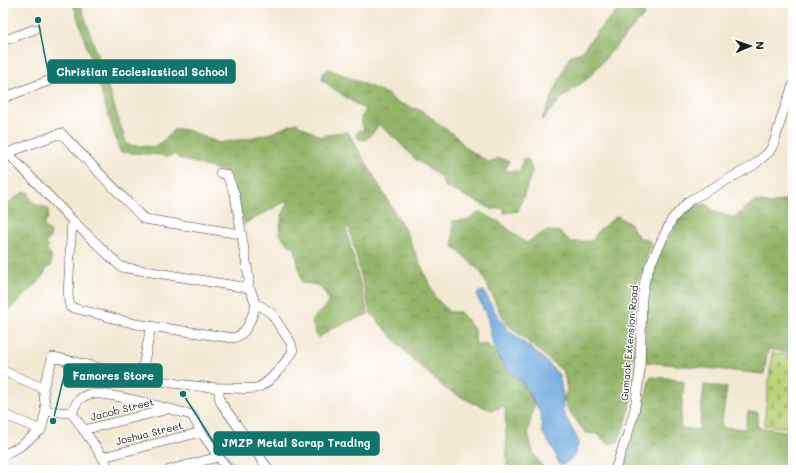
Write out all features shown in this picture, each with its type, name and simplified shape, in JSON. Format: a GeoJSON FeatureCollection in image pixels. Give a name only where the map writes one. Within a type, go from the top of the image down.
{"type":"FeatureCollection","features":[{"type":"Feature","properties":{"kind":"street"},"geometry":{"type":"LineString","coordinates":[[3,40],[35,29]]}},
{"type":"Feature","properties":{"kind":"street"},"geometry":{"type":"LineString","coordinates":[[3,98],[88,66]]}},
{"type":"Feature","properties":{"kind":"street","name":"Gumaok Extension Road"},"geometry":{"type":"LineString","coordinates":[[615,470],[635,408],[640,370],[642,298],[645,279],[650,265],[669,225],[677,212],[689,200],[754,165],[769,152],[774,143],[793,85]]}},
{"type":"Feature","properties":{"kind":"street"},"geometry":{"type":"LineString","coordinates":[[72,220],[68,295],[70,307],[151,327],[233,338],[239,337],[244,332],[256,305],[251,291],[248,288],[121,267],[72,220],[5,151],[61,133],[144,219],[241,234]]}},
{"type":"Feature","properties":{"kind":"street"},"geometry":{"type":"LineString","coordinates":[[220,173],[227,175],[234,195],[249,279],[248,288]]}},
{"type":"Feature","properties":{"kind":"street"},"geometry":{"type":"LineString","coordinates":[[3,456],[19,447],[41,430],[46,411],[43,388],[53,356],[172,383],[219,388],[257,388],[266,382],[277,371],[293,352],[291,343],[271,313],[261,306],[256,305]]}},
{"type":"Feature","properties":{"kind":"street"},"geometry":{"type":"LineString","coordinates":[[141,376],[151,327]]}},
{"type":"Feature","properties":{"kind":"street"},"geometry":{"type":"LineString","coordinates":[[3,371],[43,388]]}},
{"type":"Feature","properties":{"kind":"street"},"geometry":{"type":"LineString","coordinates":[[219,388],[219,396],[222,403],[269,470]]}},
{"type":"Feature","properties":{"kind":"street"},"geometry":{"type":"LineString","coordinates":[[109,470],[103,456],[72,413],[75,403],[87,394],[104,394],[192,414],[201,432],[228,470]]}},
{"type":"Feature","properties":{"kind":"street","name":"Jacob Street"},"geometry":{"type":"LineString","coordinates":[[83,430],[168,409]]}},
{"type":"Feature","properties":{"kind":"street"},"geometry":{"type":"LineString","coordinates":[[46,411],[72,413]]}},
{"type":"Feature","properties":{"kind":"street"},"geometry":{"type":"LineString","coordinates":[[3,414],[41,430]]}},
{"type":"Feature","properties":{"kind":"street","name":"Joshua Street"},"geometry":{"type":"LineString","coordinates":[[103,456],[201,432]]}},
{"type":"Feature","properties":{"kind":"street"},"geometry":{"type":"LineString","coordinates":[[169,470],[218,457]]}},
{"type":"Feature","properties":{"kind":"green space"},"geometry":{"type":"Polygon","coordinates":[[[73,3],[80,3],[127,145],[155,147],[170,135],[173,130],[178,129],[190,131],[219,143],[271,133],[296,123],[321,137],[334,133],[348,132],[406,232],[435,297],[449,312],[460,312],[474,329],[476,345],[487,344],[498,355],[503,366],[522,382],[534,404],[528,432],[533,453],[545,470],[508,470],[505,406],[492,410],[473,403],[446,389],[411,358],[370,312],[349,227],[346,228],[348,238],[368,314],[334,327],[318,338],[312,322],[329,301],[325,292],[319,287],[302,283],[295,249],[286,242],[279,233],[282,216],[290,199],[244,224],[229,173],[178,158],[176,154],[166,157],[162,155],[120,152],[73,3]]]}},
{"type":"Feature","properties":{"kind":"green space"},"geometry":{"type":"Polygon","coordinates":[[[621,3],[647,3],[643,17],[587,79],[561,99],[542,120],[570,56],[581,52],[602,26],[621,8],[621,3]]]}},
{"type":"Feature","properties":{"kind":"green space"},"geometry":{"type":"Polygon","coordinates":[[[329,69],[387,94],[396,102],[422,111],[457,137],[467,149],[490,163],[499,158],[509,161],[505,171],[520,171],[523,159],[529,160],[532,172],[518,211],[504,213],[504,208],[492,209],[444,186],[441,177],[415,159],[396,139],[378,124],[374,132],[365,140],[359,139],[356,135],[360,130],[364,132],[361,118],[366,110],[322,80],[323,73],[329,69]]]}},
{"type":"Feature","properties":{"kind":"green space"},"geometry":{"type":"Polygon","coordinates":[[[26,192],[29,193],[30,198],[37,205],[48,208],[48,217],[44,225],[51,234],[50,238],[45,244],[52,261],[51,266],[47,268],[39,282],[8,311],[3,312],[3,208],[17,196],[26,192]]]}},
{"type":"Feature","properties":{"kind":"green space"},"geometry":{"type":"Polygon","coordinates":[[[793,198],[793,353],[768,349],[764,374],[646,362],[645,319],[648,284],[662,250],[679,220],[693,207],[706,204],[715,212],[734,218],[754,201],[771,204],[793,198]]]}},
{"type":"Feature","properties":{"kind":"green space"},"geometry":{"type":"Polygon","coordinates":[[[480,212],[499,222],[526,243],[546,231],[560,232],[571,242],[592,241],[600,229],[617,216],[630,224],[639,238],[647,239],[652,244],[638,280],[633,298],[631,400],[627,418],[618,442],[608,444],[597,434],[586,433],[568,410],[564,399],[567,390],[564,372],[507,324],[481,272],[453,246],[453,221],[467,220],[480,212]]]}},
{"type":"Feature","properties":{"kind":"green space"},"geometry":{"type":"Polygon","coordinates":[[[772,353],[793,355],[793,428],[764,425],[772,353]]]}},
{"type":"Feature","properties":{"kind":"green space"},"geometry":{"type":"Polygon","coordinates":[[[650,377],[667,378],[684,382],[680,428],[699,430],[704,385],[727,387],[721,427],[745,429],[748,412],[758,413],[757,427],[793,432],[793,470],[623,470],[643,407],[650,377]]]}},
{"type":"Feature","properties":{"kind":"water"},"geometry":{"type":"Polygon","coordinates":[[[484,291],[494,310],[507,329],[544,359],[559,375],[563,396],[563,412],[579,442],[574,456],[563,465],[559,464],[555,453],[542,431],[541,414],[522,382],[503,366],[493,345],[487,316],[477,296],[479,292],[484,291]]]}},
{"type":"Feature","properties":{"kind":"waterway"},"geometry":{"type":"LineString","coordinates":[[193,406],[237,470]]}},
{"type":"Feature","properties":{"kind":"place","name":"Christian Ecclesiastical School"},"geometry":{"type":"Point","coordinates":[38,20]}},
{"type":"Feature","properties":{"kind":"place","name":"JMZP Metal Scrap Trading"},"geometry":{"type":"Point","coordinates":[183,394]}},
{"type":"Feature","properties":{"kind":"place","name":"Famores Store"},"geometry":{"type":"Point","coordinates":[53,421]}}]}
